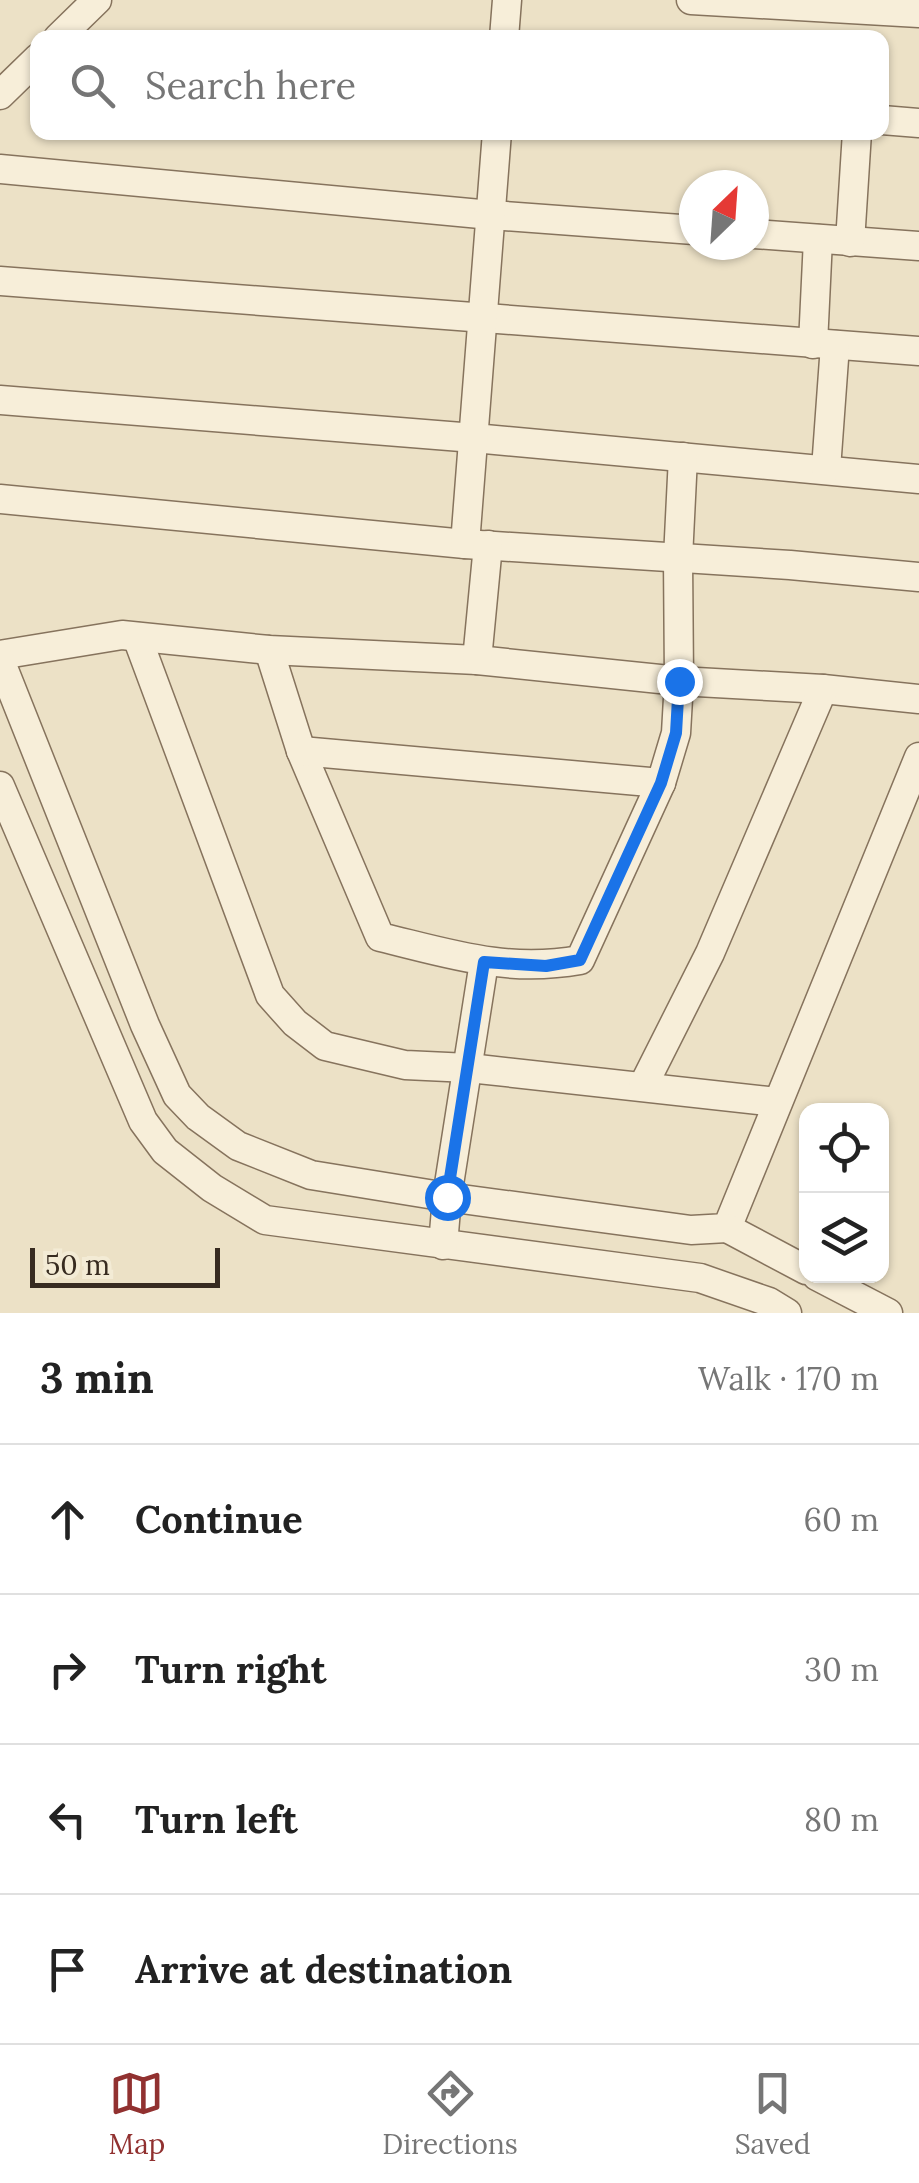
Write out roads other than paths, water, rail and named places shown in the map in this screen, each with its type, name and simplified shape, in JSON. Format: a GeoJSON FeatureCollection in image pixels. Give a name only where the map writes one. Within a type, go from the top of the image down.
{"type":"FeatureCollection","features":[{"type":"Feature","properties":{"kind":"street"},"geometry":{"type":"LineString","coordinates":[[66,30],[97,0]]}},
{"type":"Feature","properties":{"kind":"street"},"geometry":{"type":"LineString","coordinates":[[505,30],[507,0]]}},
{"type":"Feature","properties":{"kind":"street"},"geometry":{"type":"LineString","coordinates":[[709,1],[839,24],[919,14]]}},
{"type":"Feature","properties":{"kind":"street"},"geometry":{"type":"LineString","coordinates":[[0,95],[30,66]]}},
{"type":"Feature","properties":{"kind":"street"},"geometry":{"type":"LineString","coordinates":[[889,120],[919,122]]}},
{"type":"Feature","properties":{"kind":"street"},"geometry":{"type":"LineString","coordinates":[[477,660],[474,438],[496,140]]}},
{"type":"Feature","properties":{"kind":"street"},"geometry":{"type":"LineString","coordinates":[[850,242],[856,140]]}},
{"type":"Feature","properties":{"kind":"street"},"geometry":{"type":"LineString","coordinates":[[1,177],[679,229]]}},
{"type":"Feature","properties":{"kind":"street"},"geometry":{"type":"LineString","coordinates":[[769,235],[919,246]]}},
{"type":"Feature","properties":{"kind":"street"},"geometry":{"type":"LineString","coordinates":[[818,239],[826,469]]}},
{"type":"Feature","properties":{"kind":"street"},"geometry":{"type":"LineString","coordinates":[[0,281],[919,350]]}},
{"type":"Feature","properties":{"kind":"street"},"geometry":{"type":"LineString","coordinates":[[0,400],[919,478]]}},
{"type":"Feature","properties":{"kind":"street"},"geometry":{"type":"LineString","coordinates":[[269,650],[301,751],[380,937],[484,962],[546,966],[580,960],[661,783],[676,733],[682,457]]}},
{"type":"Feature","properties":{"kind":"street"},"geometry":{"type":"LineString","coordinates":[[0,499],[476,544],[919,577]]}},
{"type":"Feature","properties":{"kind":"street"},"geometry":{"type":"LineString","coordinates":[[799,1266],[726,1228],[691,1230],[310,1174],[238,1146],[198,1116],[177,1096],[120,968],[0,658],[122,635],[269,650],[477,660],[919,700]]}},
{"type":"Feature","properties":{"kind":"street"},"geometry":{"type":"LineString","coordinates":[[137,636],[270,995],[295,1024],[325,1046],[405,1065],[469,1068],[777,1102]]}},
{"type":"Feature","properties":{"kind":"street"},"geometry":{"type":"LineString","coordinates":[[643,1086],[710,953],[823,689]]}},
{"type":"Feature","properties":{"kind":"street"},"geometry":{"type":"LineString","coordinates":[[301,751],[661,783]]}},
{"type":"Feature","properties":{"kind":"street"},"geometry":{"type":"LineString","coordinates":[[726,1228],[919,757]]}},
{"type":"Feature","properties":{"kind":"street"},"geometry":{"type":"LineString","coordinates":[[0,786],[143,1121],[165,1152],[212,1188],[264,1220],[700,1278],[769,1302],[787,1313]]}},
{"type":"Feature","properties":{"kind":"street"},"geometry":{"type":"LineString","coordinates":[[444,1245],[447,1197],[484,962]]}},
{"type":"Feature","properties":{"kind":"street"},"geometry":{"type":"LineString","coordinates":[[830,1283],[888,1313]]}}]}
